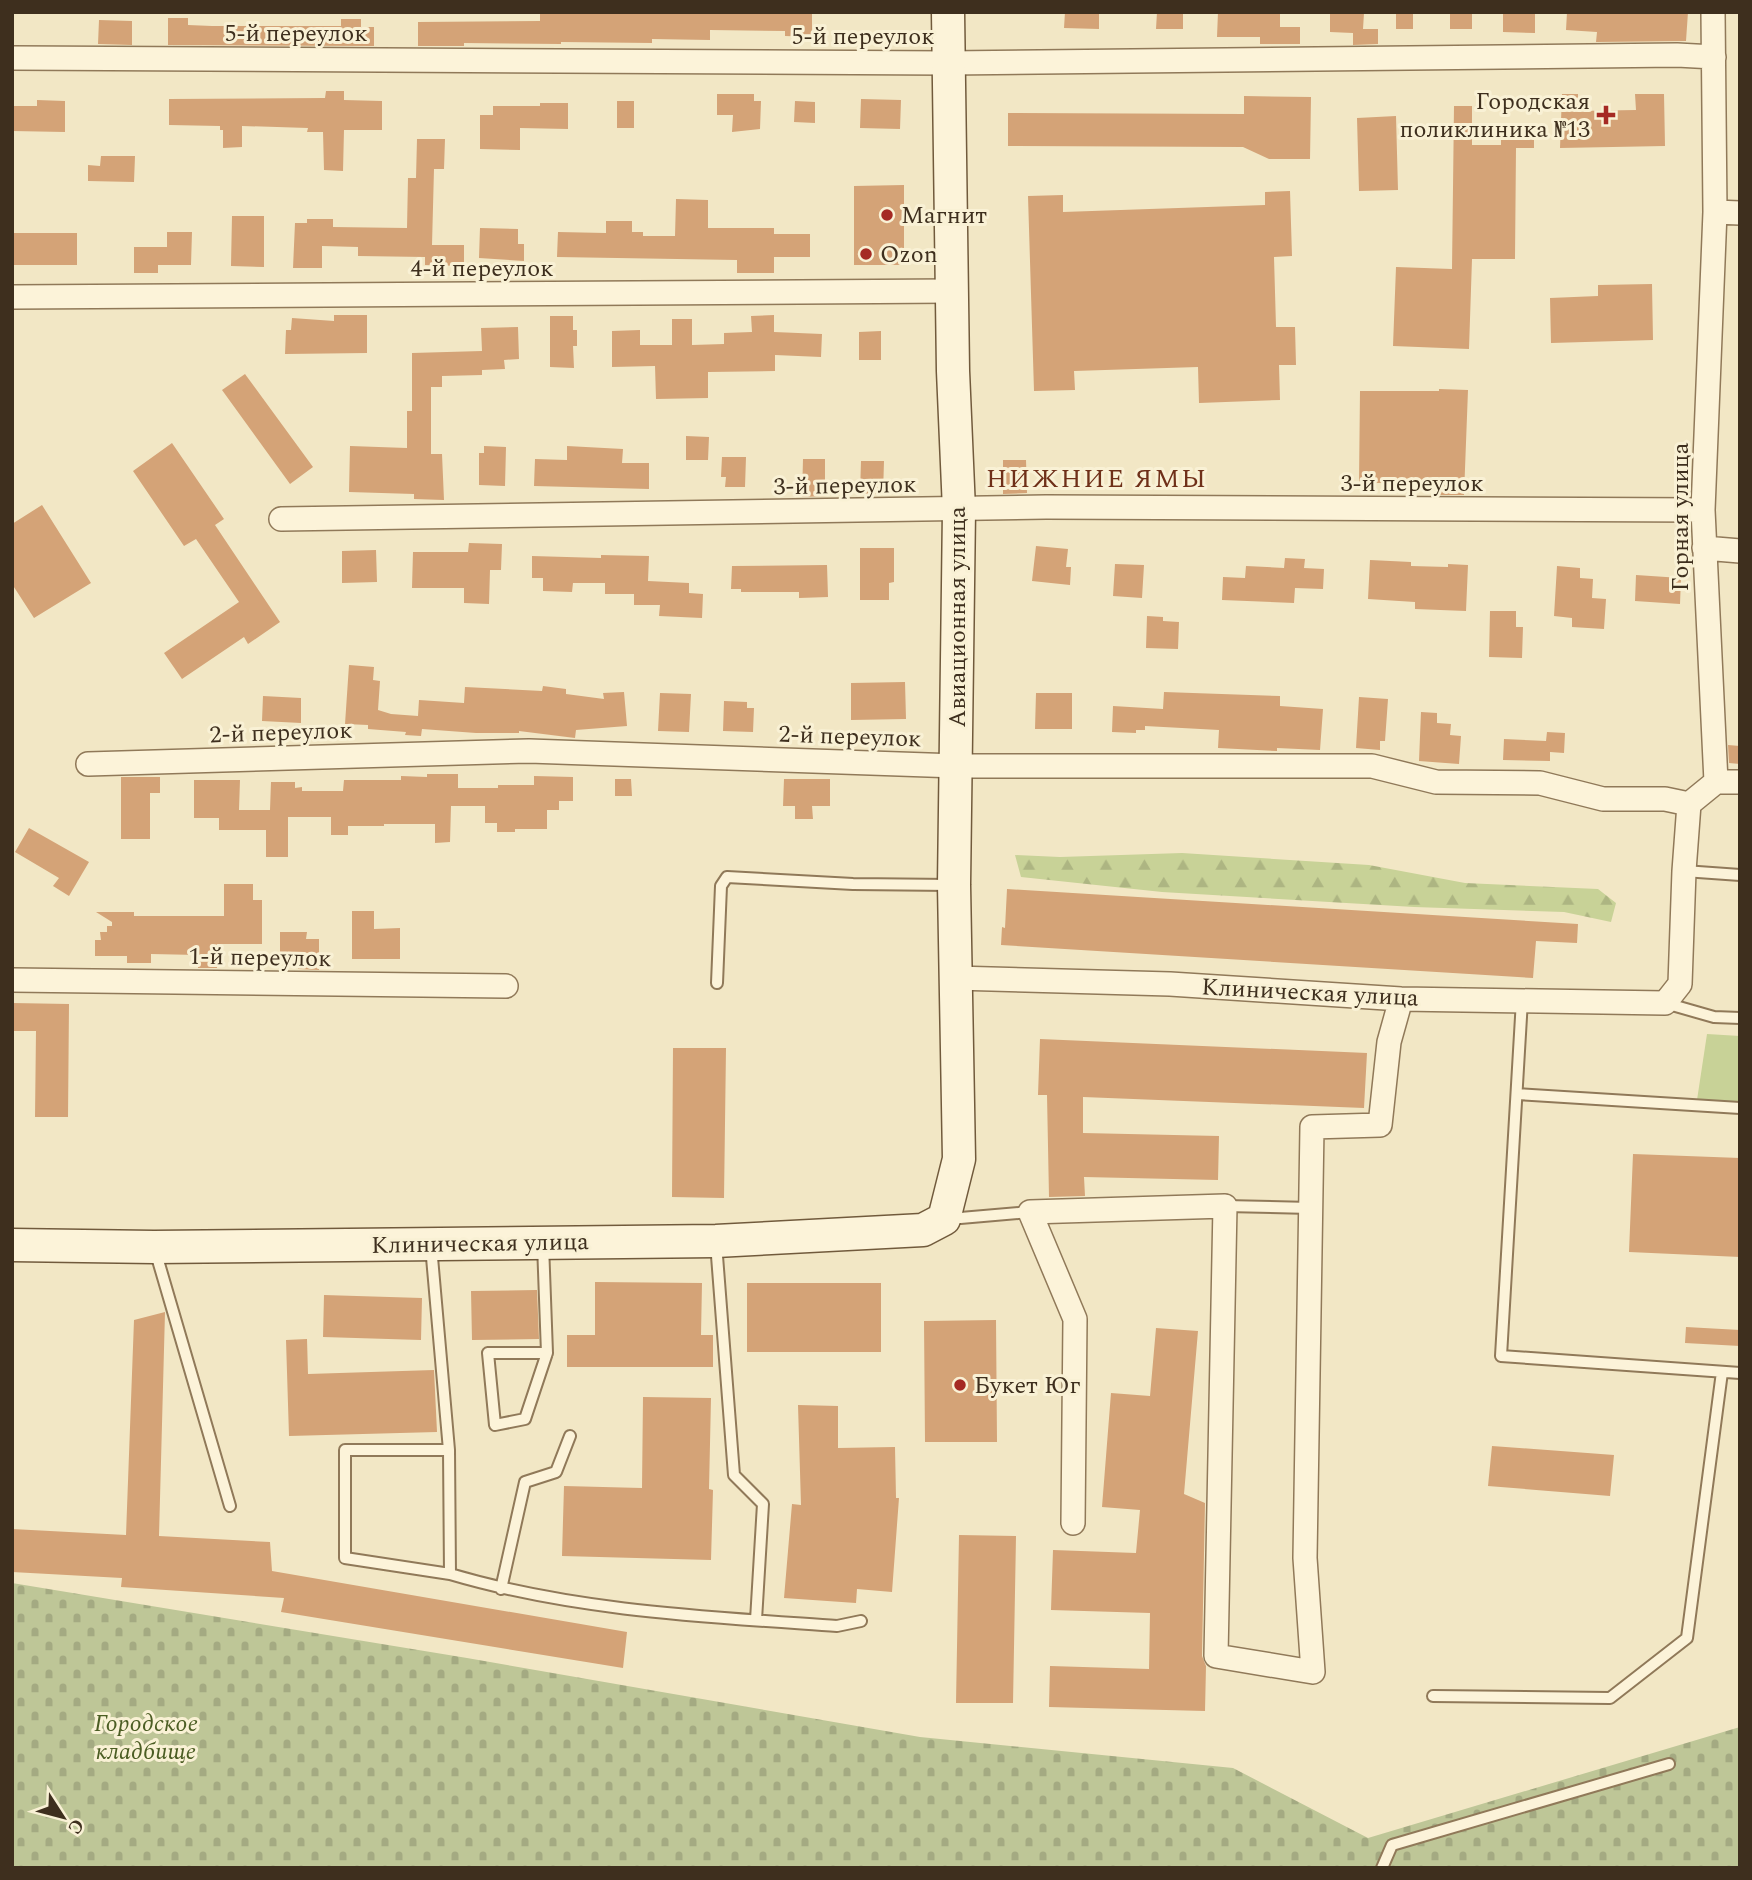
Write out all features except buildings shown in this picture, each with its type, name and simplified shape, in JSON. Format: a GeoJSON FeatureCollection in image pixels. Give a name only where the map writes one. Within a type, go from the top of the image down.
{"type":"FeatureCollection","features":[{"type":"Feature","properties":{"kind":"main road","name":"Авиационная улица"},"geometry":{"type":"LineString","coordinates":[[944,1219],[959,1159],[954,885],[959,510],[952,291],[948,12]]}},
{"type":"Feature","properties":{"kind":"main road","name":"Клиническая улица"},"geometry":{"type":"LineString","coordinates":[[12,1244],[154,1247],[716,1241],[923,1230],[944,1219]]}},
{"type":"Feature","properties":{"kind":"street","name":"Горная улица"},"geometry":{"type":"LineString","coordinates":[[1713,12],[1715,212],[1703,548],[1716,782]]}},
{"type":"Feature","properties":{"kind":"street","name":"5-й переулок"},"geometry":{"type":"LineString","coordinates":[[12,58],[948,63],[1649,55],[1714,57]]}},
{"type":"Feature","properties":{"kind":"street"},"geometry":{"type":"LineString","coordinates":[[1715,212],[1740,213]]}},
{"type":"Feature","properties":{"kind":"street","name":"4-й переулок"},"geometry":{"type":"LineString","coordinates":[[12,297],[952,291]]}},
{"type":"Feature","properties":{"kind":"street","name":"3-й переулок"},"geometry":{"type":"LineString","coordinates":[[281,519],[1060,507],[1703,510]]}},
{"type":"Feature","properties":{"kind":"street"},"geometry":{"type":"LineString","coordinates":[[1703,548],[1740,551]]}},
{"type":"Feature","properties":{"kind":"street","name":"2-й переулок"},"geometry":{"type":"LineString","coordinates":[[88,764],[529,751],[957,766],[1372,766],[1436,782],[1539,783],[1603,799],[1665,799],[1689,804]]}},
{"type":"Feature","properties":{"kind":"street"},"geometry":{"type":"LineString","coordinates":[[1665,1003],[1680,984],[1689,804],[1716,782],[1740,782]]}},
{"type":"Feature","properties":{"kind":"street","name":"Клиническая улица"},"geometry":{"type":"LineString","coordinates":[[955,978],[1170,984],[1401,999],[1665,1003]]}},
{"type":"Feature","properties":{"kind":"street","name":"1-й переулок"},"geometry":{"type":"LineString","coordinates":[[12,980],[506,986]]}},
{"type":"Feature","properties":{"kind":"street"},"geometry":{"type":"LineString","coordinates":[[1073,1523],[1075,1319],[1030,1212],[1225,1206],[1216,1656],[1313,1672],[1305,1558],[1312,1127],[1380,1125],[1389,1042],[1401,999]]}},
{"type":"Feature","properties":{"kind":"lane"},"geometry":{"type":"LineString","coordinates":[[1684,871],[1740,875]]}},
{"type":"Feature","properties":{"kind":"lane"},"geometry":{"type":"LineString","coordinates":[[717,983],[721,886],[727,877],[853,884],[954,885]]}},
{"type":"Feature","properties":{"kind":"lane"},"geometry":{"type":"LineString","coordinates":[[1522,1000],[1501,1356],[1740,1373]]}},
{"type":"Feature","properties":{"kind":"lane"},"geometry":{"type":"LineString","coordinates":[[1665,1003],[1714,1017],[1740,1018]]}},
{"type":"Feature","properties":{"kind":"lane"},"geometry":{"type":"LineString","coordinates":[[1517,1094],[1740,1108]]}},
{"type":"Feature","properties":{"kind":"lane"},"geometry":{"type":"LineString","coordinates":[[1225,1206],[1311,1208]]}},
{"type":"Feature","properties":{"kind":"lane"},"geometry":{"type":"LineString","coordinates":[[944,1219],[1030,1212]]}},
{"type":"Feature","properties":{"kind":"lane"},"geometry":{"type":"LineString","coordinates":[[543,1241],[547,1353],[525,1419],[495,1425],[488,1353],[547,1353]]}},
{"type":"Feature","properties":{"kind":"lane"},"geometry":{"type":"LineString","coordinates":[[716,1241],[734,1475],[763,1504],[756,1620]]}},
{"type":"Feature","properties":{"kind":"lane"},"geometry":{"type":"LineString","coordinates":[[431,1243],[449,1450],[450,1574]]}},
{"type":"Feature","properties":{"kind":"lane"},"geometry":{"type":"LineString","coordinates":[[154,1247],[230,1506]]}},
{"type":"Feature","properties":{"kind":"lane"},"geometry":{"type":"LineString","coordinates":[[1433,1696],[1610,1698],[1687,1638],[1722,1372]]}},
{"type":"Feature","properties":{"kind":"lane"},"geometry":{"type":"LineString","coordinates":[[501,1589],[525,1482],[556,1472],[570,1436]]}},
{"type":"Feature","properties":{"kind":"lane"},"geometry":{"type":"LineString","coordinates":[[449,1450],[345,1450],[345,1558],[450,1574],[501,1589],[625,1609],[837,1626],[862,1620]]}},
{"type":"Feature","properties":{"kind":"lane"},"geometry":{"type":"LineString","coordinates":[[1382,1868],[1392,1845],[1669,1764]]}},
{"type":"Feature","properties":{"kind":"green space"},"geometry":{"type":"Polygon","coordinates":[[[1182,853],[1369,865],[1465,883],[1598,889],[1616,903],[1611,922],[1564,912],[1414,907],[1162,892],[1021,877],[1015,855],[1060,857],[1182,853]]]}},
{"type":"Feature","properties":{"kind":"green space"},"geometry":{"type":"Polygon","coordinates":[[[1707,1034],[1740,1036],[1740,1102],[1697,1100],[1707,1034]]]}},
{"type":"Feature","properties":{"kind":"green space","name":"Городское кладбище"},"geometry":{"type":"Polygon","coordinates":[[[12,1583],[467,1658],[920,1737],[1233,1768],[1368,1838],[1740,1727],[1740,1868],[12,1868],[12,1583]]]}},
{"type":"Feature","properties":{"kind":"place","name":"Городская поликлиника №13"},"geometry":{"type":"Point","coordinates":[1606,115]}},
{"type":"Feature","properties":{"kind":"place","name":"Магнит"},"geometry":{"type":"Point","coordinates":[887,215]}},
{"type":"Feature","properties":{"kind":"place","name":"Ozon"},"geometry":{"type":"Point","coordinates":[866,254]}},
{"type":"Feature","properties":{"kind":"place","name":"Букет Юг"},"geometry":{"type":"Point","coordinates":[960,1385]}},
{"type":"Feature","properties":{"kind":"district","name":"НИЖНИЕ ЯМЫ"},"geometry":{"type":"Point","coordinates":[1097,478]}}]}
